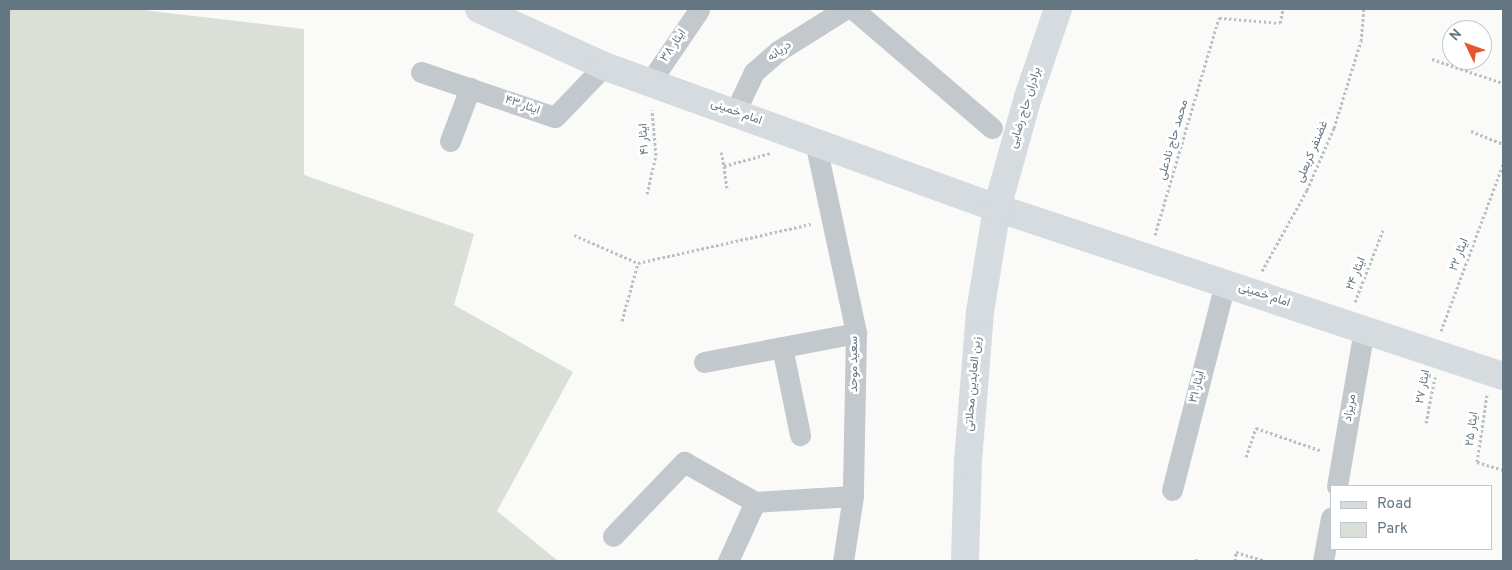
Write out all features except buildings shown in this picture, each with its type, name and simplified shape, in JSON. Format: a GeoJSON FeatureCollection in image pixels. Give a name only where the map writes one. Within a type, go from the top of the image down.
{"type":"FeatureCollection","features":[{"type":"Feature","properties":{"kind":"main road","name":"برادران حاج رضایی"},"geometry":{"type":"LineString","coordinates":[[997,208],[1028,97],[1058,9]]}},
{"type":"Feature","properties":{"kind":"main road","name":"امام خمینی"},"geometry":{"type":"LineString","coordinates":[[492,11],[604,66],[997,208],[1497,374]]}},
{"type":"Feature","properties":{"kind":"main road","name":"زین العابدین محلاتی"},"geometry":{"type":"LineString","coordinates":[[965,561],[968,462],[980,312],[997,208]]}},
{"type":"Feature","properties":{"kind":"street","name":"دریانه"},"geometry":{"type":"LineString","coordinates":[[735,112],[754,72],[778,51],[845,9]]}},
{"type":"Feature","properties":{"kind":"street"},"geometry":{"type":"LineString","coordinates":[[853,9],[992,128]]}},
{"type":"Feature","properties":{"kind":"street","name":"ایثار ۳۸"},"geometry":{"type":"LineString","coordinates":[[650,82],[699,10]]}},
{"type":"Feature","properties":{"kind":"street","name":"ایثار ۴۳"},"geometry":{"type":"LineString","coordinates":[[421,72],[555,117],[604,66]]}},
{"type":"Feature","properties":{"kind":"street"},"geometry":{"type":"LineString","coordinates":[[450,142],[470,88]]}},
{"type":"Feature","properties":{"kind":"street","name":"سعید موحد"},"geometry":{"type":"LineString","coordinates":[[814,141],[856,333],[853,496],[843,561]]}},
{"type":"Feature","properties":{"kind":"street","name":"ایثار ۳۱"},"geometry":{"type":"LineString","coordinates":[[1172,490],[1224,283]]}},
{"type":"Feature","properties":{"kind":"street","name":"مریزاد"},"geometry":{"type":"LineString","coordinates":[[1336,485],[1342,457],[1355,327]]}},
{"type":"Feature","properties":{"kind":"street"},"geometry":{"type":"LineString","coordinates":[[704,362],[856,333]]}},
{"type":"Feature","properties":{"kind":"street"},"geometry":{"type":"LineString","coordinates":[[782,347],[800,435]]}},
{"type":"Feature","properties":{"kind":"street"},"geometry":{"type":"LineString","coordinates":[[614,536],[684,462],[755,502],[853,496]]}},
{"type":"Feature","properties":{"kind":"street"},"geometry":{"type":"LineString","coordinates":[[728,561],[755,502]]}},
{"type":"Feature","properties":{"kind":"street"},"geometry":{"type":"LineString","coordinates":[[1323,561],[1330,523]]}},
{"type":"Feature","properties":{"kind":"path","name":"محمد حاج نادعلی"},"geometry":{"type":"LineString","coordinates":[[1149,258],[1219,18],[1280,23],[1283,9]]}},
{"type":"Feature","properties":{"kind":"path","name":"غضنفر کربعلی"},"geometry":{"type":"LineString","coordinates":[[1250,292],[1307,190],[1334,128],[1362,41],[1364,9]]}},
{"type":"Feature","properties":{"kind":"path"},"geometry":{"type":"LineString","coordinates":[[1432,59],[1503,83]]}},
{"type":"Feature","properties":{"kind":"path","name":"ایثار ۴۱"},"geometry":{"type":"LineString","coordinates":[[647,194],[656,155],[650,82]]}},
{"type":"Feature","properties":{"kind":"path"},"geometry":{"type":"LineString","coordinates":[[1471,131],[1503,144]]}},
{"type":"Feature","properties":{"kind":"path"},"geometry":{"type":"LineString","coordinates":[[724,166],[778,151]]}},
{"type":"Feature","properties":{"kind":"path"},"geometry":{"type":"LineString","coordinates":[[721,152],[727,188]]}},
{"type":"Feature","properties":{"kind":"path","name":"ایثار ۲۲"},"geometry":{"type":"LineString","coordinates":[[1436,354],[1503,164]]}},
{"type":"Feature","properties":{"kind":"path"},"geometry":{"type":"LineString","coordinates":[[574,236],[638,262],[831,220]]}},
{"type":"Feature","properties":{"kind":"path","name":"ایثار ۲۴"},"geometry":{"type":"LineString","coordinates":[[1355,327],[1383,230]]}},
{"type":"Feature","properties":{"kind":"path"},"geometry":{"type":"LineString","coordinates":[[622,321],[638,262]]}},
{"type":"Feature","properties":{"kind":"path","name":"ایثار ۲۷"},"geometry":{"type":"LineString","coordinates":[[1426,423],[1436,354]]}},
{"type":"Feature","properties":{"kind":"path","name":"ایثار ۲۵"},"geometry":{"type":"LineString","coordinates":[[1497,374],[1477,462],[1503,470]]}},
{"type":"Feature","properties":{"kind":"path"},"geometry":{"type":"LineString","coordinates":[[1246,457],[1256,428],[1342,457]]}},
{"type":"Feature","properties":{"kind":"path"},"geometry":{"type":"LineString","coordinates":[[1235,561],[1236,552],[1265,561]]}},
{"type":"Feature","properties":{"kind":"path"},"geometry":{"type":"LineString","coordinates":[[1195,560],[1201,561]]}},
{"type":"Feature","properties":{"kind":"green space"},"geometry":{"type":"Polygon","coordinates":[[[9,9],[134,9],[304,29],[304,175],[474,234],[454,305],[573,372],[497,511],[558,561],[9,561],[9,9]]]}}]}
